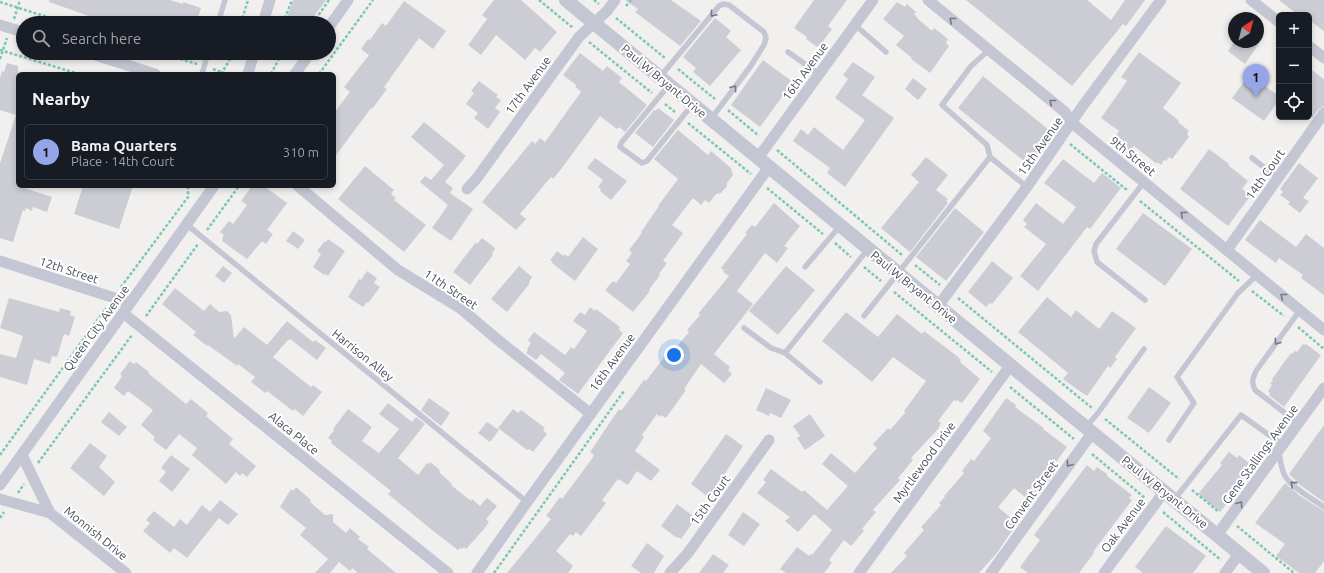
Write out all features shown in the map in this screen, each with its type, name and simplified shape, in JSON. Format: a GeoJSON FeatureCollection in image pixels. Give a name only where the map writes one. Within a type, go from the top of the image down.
{"type":"FeatureCollection","features":[{"type":"Feature","properties":{"kind":"street"},"geometry":{"type":"LineString","coordinates":[[265,16],[270,0]]}},
{"type":"Feature","properties":{"kind":"street"},"geometry":{"type":"LineString","coordinates":[[336,17],[348,0]]}},
{"type":"Feature","properties":{"kind":"street","name":"Paul W Bryant Drive"},"geometry":{"type":"LineString","coordinates":[[566,0],[1263,573]]}},
{"type":"Feature","properties":{"kind":"street","name":"17th Avenue"},"geometry":{"type":"LineString","coordinates":[[467,190],[482,172],[579,37],[607,11],[615,0]]}},
{"type":"Feature","properties":{"kind":"street","name":"16th Avenue"},"geometry":{"type":"LineString","coordinates":[[758,158],[873,0]]}},
{"type":"Feature","properties":{"kind":"street","name":"9th Street"},"geometry":{"type":"LineString","coordinates":[[928,0],[1065,112],[1072,123],[1324,330]]}},
{"type":"Feature","properties":{"kind":"street","name":"15th Avenue"},"geometry":{"type":"LineString","coordinates":[[938,306],[1027,187],[1161,0]]}},
{"type":"Feature","properties":{"kind":"street"},"geometry":{"type":"LineString","coordinates":[[1251,0],[1276,20]]}},
{"type":"Feature","properties":{"kind":"street"},"geometry":{"type":"LineString","coordinates":[[0,25],[16,30]]}},
{"type":"Feature","properties":{"kind":"street"},"geometry":{"type":"LineString","coordinates":[[1312,48],[1324,58]]}},
{"type":"Feature","properties":{"kind":"street"},"geometry":{"type":"LineString","coordinates":[[111,60],[149,72]]}},
{"type":"Feature","properties":{"kind":"street"},"geometry":{"type":"LineString","coordinates":[[249,72],[252,60]]}},
{"type":"Feature","properties":{"kind":"street"},"geometry":{"type":"LineString","coordinates":[[296,72],[305,60]]}},
{"type":"Feature","properties":{"kind":"street","name":"14th Court"},"geometry":{"type":"LineString","coordinates":[[1227,250],[1324,113]]}},
{"type":"Feature","properties":{"kind":"street","name":"16th Avenue"},"geometry":{"type":"LineString","coordinates":[[477,573],[526,502],[769,167]]}},
{"type":"Feature","properties":{"kind":"street","name":"11th Street"},"geometry":{"type":"LineString","coordinates":[[300,188],[398,270],[460,308],[591,414]]}},
{"type":"Feature","properties":{"kind":"street","name":"Queen City Avenue"},"geometry":{"type":"LineString","coordinates":[[0,485],[209,191]]}},
{"type":"Feature","properties":{"kind":"street","name":"12th Street"},"geometry":{"type":"LineString","coordinates":[[0,261],[130,303]]}},
{"type":"Feature","properties":{"kind":"street","name":"Alaca Place"},"geometry":{"type":"LineString","coordinates":[[123,313],[448,573]]}},
{"type":"Feature","properties":{"kind":"street","name":"Myrtlewood Drive"},"geometry":{"type":"LineString","coordinates":[[859,573],[1010,366]]}},
{"type":"Feature","properties":{"kind":"street","name":"Gene Stallings Avenue"},"geometry":{"type":"LineString","coordinates":[[1217,535],[1324,388]]}},
{"type":"Feature","properties":{"kind":"street","name":"Convent Street"},"geometry":{"type":"LineString","coordinates":[[991,573],[1089,430]]}},
{"type":"Feature","properties":{"kind":"street","name":"15th Court"},"geometry":{"type":"LineString","coordinates":[[670,573],[688,553],[769,440]]}},
{"type":"Feature","properties":{"kind":"street","name":"Monnish Drive"},"geometry":{"type":"LineString","coordinates":[[22,454],[50,513]]}},
{"type":"Feature","properties":{"kind":"street","name":"Oak Avenue"},"geometry":{"type":"LineString","coordinates":[[1104,573],[1169,496]]}},
{"type":"Feature","properties":{"kind":"street","name":"Monnish Drive"},"geometry":{"type":"LineString","coordinates":[[5,501],[50,513],[126,573]]}},
{"type":"Feature","properties":{"kind":"street"},"geometry":{"type":"LineString","coordinates":[[1225,573],[1239,554]]}},
{"type":"Feature","properties":{"kind":"lane"},"geometry":{"type":"LineString","coordinates":[[220,16],[226,0]]}},
{"type":"Feature","properties":{"kind":"lane"},"geometry":{"type":"LineString","coordinates":[[692,104],[647,161],[642,163],[620,147],[621,143],[719,6],[723,4],[728,5],[764,32],[766,38],[764,45],[750,66],[711,119]]}},
{"type":"Feature","properties":{"kind":"lane"},"geometry":{"type":"LineString","coordinates":[[855,25],[886,52]]}},
{"type":"Feature","properties":{"kind":"lane"},"geometry":{"type":"LineString","coordinates":[[989,50],[971,66],[942,105],[987,144],[990,157],[1027,187]]}},
{"type":"Feature","properties":{"kind":"lane"},"geometry":{"type":"LineString","coordinates":[[788,52],[818,74]]}},
{"type":"Feature","properties":{"kind":"lane"},"geometry":{"type":"LineString","coordinates":[[203,72],[206,60]]}},
{"type":"Feature","properties":{"kind":"lane"},"geometry":{"type":"LineString","coordinates":[[864,316],[990,157]]}},
{"type":"Feature","properties":{"kind":"lane"},"geometry":{"type":"LineString","coordinates":[[1252,158],[1278,178]]}},
{"type":"Feature","properties":{"kind":"lane"},"geometry":{"type":"LineString","coordinates":[[1144,182],[1096,244],[1094,251],[1097,262],[1146,300]]}},
{"type":"Feature","properties":{"kind":"lane","name":"Harrison Alley"},"geometry":{"type":"LineString","coordinates":[[186,224],[526,502]]}},
{"type":"Feature","properties":{"kind":"lane"},"geometry":{"type":"LineString","coordinates":[[805,267],[840,225]]}},
{"type":"Feature","properties":{"kind":"lane"},"geometry":{"type":"LineString","coordinates":[[785,353],[868,249]]}},
{"type":"Feature","properties":{"kind":"lane"},"geometry":{"type":"LineString","coordinates":[[1168,440],[1194,403],[1177,377],[1238,292],[1257,275]]}},
{"type":"Feature","properties":{"kind":"lane"},"geometry":{"type":"LineString","coordinates":[[1298,423],[1255,390],[1252,384],[1256,371],[1300,310]]}},
{"type":"Feature","properties":{"kind":"lane"},"geometry":{"type":"LineString","coordinates":[[744,328],[771,348],[785,353],[820,382]]}},
{"type":"Feature","properties":{"kind":"lane"},"geometry":{"type":"LineString","coordinates":[[1089,430],[1098,413],[1144,349]]}},
{"type":"Feature","properties":{"kind":"lane"},"geometry":{"type":"LineString","coordinates":[[1169,496],[1242,415],[1281,448],[1282,471],[1285,477],[1292,484],[1324,507]]}},
{"type":"Feature","properties":{"kind":"path"},"geometry":{"type":"LineString","coordinates":[[243,16],[248,0]]}},
{"type":"Feature","properties":{"kind":"path"},"geometry":{"type":"LineString","coordinates":[[286,16],[292,0]]}},
{"type":"Feature","properties":{"kind":"path"},"geometry":{"type":"LineString","coordinates":[[318,16],[329,0]]}},
{"type":"Feature","properties":{"kind":"path"},"geometry":{"type":"LineString","coordinates":[[336,51],[373,0]]}},
{"type":"Feature","properties":{"kind":"path"},"geometry":{"type":"LineString","coordinates":[[0,2],[44,16]]}},
{"type":"Feature","properties":{"kind":"path"},"geometry":{"type":"LineString","coordinates":[[0,50],[16,55]]}},
{"type":"Feature","properties":{"kind":"path"},"geometry":{"type":"LineString","coordinates":[[33,60],[72,72]]}},
{"type":"Feature","properties":{"kind":"path"},"geometry":{"type":"LineString","coordinates":[[223,72],[230,60]]}},
{"type":"Feature","properties":{"kind":"path"},"geometry":{"type":"LineString","coordinates":[[272,72],[278,60]]}},
{"type":"Feature","properties":{"kind":"path"},"geometry":{"type":"LineString","coordinates":[[320,72],[329,60]]}},
{"type":"Feature","properties":{"kind":"path"},"geometry":{"type":"LineString","coordinates":[[1062,137],[1324,349]]}},
{"type":"Feature","properties":{"kind":"path"},"geometry":{"type":"LineString","coordinates":[[0,455],[188,197],[188,188]]}},
{"type":"Feature","properties":{"kind":"path"},"geometry":{"type":"LineString","coordinates":[[0,518],[5,501],[31,473],[238,188]]}},
{"type":"Feature","properties":{"kind":"building"},"geometry":{"type":"Polygon","coordinates":[[[49,0],[170,0],[183,4],[183,2],[201,8],[198,16],[89,16],[49,2],[49,0]]]}},
{"type":"Feature","properties":{"kind":"building"},"geometry":{"type":"Polygon","coordinates":[[[293,0],[326,0],[314,16],[287,16],[293,0]]]}},
{"type":"Feature","properties":{"kind":"building"},"geometry":{"type":"Polygon","coordinates":[[[494,0],[521,0],[557,32],[540,52],[535,48],[525,60],[496,35],[481,55],[468,45],[487,19],[482,15],[494,0]]]}},
{"type":"Feature","properties":{"kind":"building"},"geometry":{"type":"Polygon","coordinates":[[[625,0],[671,0],[701,21],[680,46],[635,12],[638,9],[625,0]]]}},
{"type":"Feature","properties":{"kind":"building"},"geometry":{"type":"Polygon","coordinates":[[[814,0],[847,0],[828,26],[832,29],[819,47],[806,39],[807,37],[794,28],[814,0]]]}},
{"type":"Feature","properties":{"kind":"building"},"geometry":{"type":"Polygon","coordinates":[[[966,0],[1087,0],[1111,20],[1125,0],[1145,0],[1126,26],[1123,24],[1072,86],[966,0]]]}},
{"type":"Feature","properties":{"kind":"building"},"geometry":{"type":"Polygon","coordinates":[[[1279,0],[1324,0],[1324,31],[1312,22],[1312,12],[1294,12],[1279,0]]]}},
{"type":"Feature","properties":{"kind":"building"},"geometry":{"type":"Polygon","coordinates":[[[404,1],[446,31],[433,49],[419,38],[384,87],[387,89],[336,155],[336,110],[350,92],[344,87],[369,55],[361,49],[368,39],[370,40],[382,23],[386,26],[404,1]]]}},
{"type":"Feature","properties":{"kind":"building"},"geometry":{"type":"Polygon","coordinates":[[[897,2],[905,7],[907,4],[916,12],[914,14],[917,18],[932,31],[934,28],[948,39],[946,43],[949,46],[930,73],[911,59],[912,58],[896,45],[904,36],[883,19],[897,2]]]}},
{"type":"Feature","properties":{"kind":"building"},"geometry":{"type":"Polygon","coordinates":[[[715,18],[731,31],[726,37],[741,50],[710,86],[693,72],[696,68],[683,57],[715,18]]]}},
{"type":"Feature","properties":{"kind":"building"},"geometry":{"type":"Polygon","coordinates":[[[1230,48],[1256,48],[1245,64],[1228,51],[1230,48]]]}},
{"type":"Feature","properties":{"kind":"building"},"geometry":{"type":"Polygon","coordinates":[[[1139,52],[1181,83],[1163,108],[1189,131],[1187,134],[1189,137],[1172,159],[1169,157],[1166,161],[1164,160],[1161,165],[1157,162],[1157,164],[1134,146],[1130,151],[1114,138],[1119,131],[1101,118],[1127,81],[1121,77],[1139,52]]]}},
{"type":"Feature","properties":{"kind":"building"},"geometry":{"type":"Polygon","coordinates":[[[580,53],[603,71],[607,66],[622,78],[619,82],[647,105],[625,132],[619,127],[617,129],[600,116],[562,168],[553,179],[551,177],[520,214],[526,219],[516,230],[482,202],[532,141],[535,144],[540,138],[545,142],[581,92],[575,86],[576,85],[563,75],[580,53]]]}},
{"type":"Feature","properties":{"kind":"building"},"geometry":{"type":"Polygon","coordinates":[[[763,60],[793,82],[760,127],[731,105],[763,60]]]}},
{"type":"Feature","properties":{"kind":"building"},"geometry":{"type":"Polygon","coordinates":[[[853,62],[875,77],[862,95],[894,118],[845,187],[827,173],[830,168],[793,141],[801,129],[808,135],[814,127],[843,150],[865,120],[835,98],[848,79],[843,75],[853,62]]]}},
{"type":"Feature","properties":{"kind":"building"},"geometry":{"type":"Polygon","coordinates":[[[7,63],[18,66],[18,72],[16,72],[16,115],[0,110],[0,78],[2,71],[4,72],[7,63]]]}},
{"type":"Feature","properties":{"kind":"building"},"geometry":{"type":"Polygon","coordinates":[[[1312,70],[1324,79],[1324,106],[1319,109],[1312,118],[1312,70]]]}},
{"type":"Feature","properties":{"kind":"building"},"geometry":{"type":"Polygon","coordinates":[[[1249,75],[1276,94],[1276,104],[1264,121],[1232,98],[1249,75]]]}},
{"type":"Feature","properties":{"kind":"building"},"geometry":{"type":"Polygon","coordinates":[[[983,76],[1055,135],[1030,166],[958,108],[983,76]]]}},
{"type":"Feature","properties":{"kind":"building"},"geometry":{"type":"Polygon","coordinates":[[[913,78],[927,89],[918,100],[905,89],[913,78]]]}},
{"type":"Feature","properties":{"kind":"building"},"geometry":{"type":"Polygon","coordinates":[[[479,81],[498,95],[496,97],[501,100],[495,108],[500,112],[488,129],[474,118],[478,113],[466,104],[474,93],[471,91],[479,81]]]}},
{"type":"Feature","properties":{"kind":"building"},"geometry":{"type":"Polygon","coordinates":[[[658,108],[674,120],[653,147],[635,133],[654,110],[655,111],[658,108]]]}},
{"type":"Feature","properties":{"kind":"building"},"geometry":{"type":"Polygon","coordinates":[[[16,115],[16,188],[24,188],[52,197],[47,212],[33,207],[32,211],[26,208],[25,211],[23,210],[13,242],[0,238],[0,163],[16,115]]]}},
{"type":"Feature","properties":{"kind":"building"},"geometry":{"type":"Polygon","coordinates":[[[424,122],[466,156],[445,182],[453,188],[450,193],[473,209],[451,241],[432,228],[448,205],[420,182],[425,176],[431,180],[444,165],[411,137],[424,122]]]}},
{"type":"Feature","properties":{"kind":"building"},"geometry":{"type":"Polygon","coordinates":[[[678,130],[708,155],[711,151],[731,168],[733,175],[721,193],[716,194],[709,203],[705,200],[701,205],[693,198],[672,225],[683,233],[663,261],[667,263],[649,290],[650,291],[633,312],[606,291],[606,289],[613,281],[616,283],[630,264],[626,261],[632,253],[629,250],[678,179],[654,159],[678,130]]]}},
{"type":"Feature","properties":{"kind":"building"},"geometry":{"type":"Polygon","coordinates":[[[1209,149],[1248,181],[1242,189],[1251,195],[1228,226],[1180,189],[1209,149]]]}},
{"type":"Feature","properties":{"kind":"building"},"geometry":{"type":"Polygon","coordinates":[[[926,157],[948,175],[936,190],[948,199],[946,201],[948,203],[910,252],[881,228],[919,182],[911,175],[926,157]]]}},
{"type":"Feature","properties":{"kind":"building"},"geometry":{"type":"Polygon","coordinates":[[[595,158],[627,181],[611,200],[600,191],[601,189],[598,187],[603,180],[587,168],[595,158]]]}},
{"type":"Feature","properties":{"kind":"building"},"geometry":{"type":"Polygon","coordinates":[[[1063,159],[1094,183],[1102,173],[1121,188],[1090,229],[1087,227],[1038,291],[1020,276],[1046,244],[1024,227],[1027,224],[1023,220],[1036,203],[1063,224],[1076,207],[1044,183],[1063,159]]]}},
{"type":"Feature","properties":{"kind":"building"},"geometry":{"type":"Polygon","coordinates":[[[1299,163],[1318,178],[1303,198],[1309,201],[1300,213],[1288,204],[1290,202],[1280,195],[1283,192],[1280,189],[1299,163]]]}},
{"type":"Feature","properties":{"kind":"building"},"geometry":{"type":"Polygon","coordinates":[[[365,166],[394,190],[391,194],[396,198],[394,200],[426,225],[404,252],[338,199],[365,166]]]}},
{"type":"Feature","properties":{"kind":"building"},"geometry":{"type":"Polygon","coordinates":[[[82,188],[132,188],[119,229],[74,214],[82,188]]]}},
{"type":"Feature","properties":{"kind":"building"},"geometry":{"type":"Polygon","coordinates":[[[251,188],[267,188],[287,203],[267,230],[273,234],[266,244],[262,241],[247,259],[222,241],[224,235],[220,232],[229,221],[233,224],[247,205],[241,201],[251,188]]]}},
{"type":"Feature","properties":{"kind":"building"},"geometry":{"type":"Polygon","coordinates":[[[774,203],[800,226],[784,246],[788,248],[777,263],[765,253],[737,291],[753,304],[714,354],[730,367],[728,370],[732,374],[724,383],[701,364],[684,389],[686,390],[666,418],[661,415],[660,417],[657,414],[642,435],[644,437],[635,451],[660,470],[651,481],[637,471],[628,485],[618,479],[602,500],[606,503],[581,536],[576,532],[573,536],[570,534],[556,551],[573,566],[568,573],[507,573],[551,519],[546,516],[560,497],[562,499],[591,460],[594,455],[590,452],[619,409],[621,411],[644,380],[646,381],[672,347],[675,349],[689,332],[687,330],[700,315],[698,314],[729,276],[723,272],[724,270],[721,268],[747,234],[745,233],[752,225],[755,227],[774,203]]]}},
{"type":"Feature","properties":{"kind":"building"},"geometry":{"type":"Polygon","coordinates":[[[955,208],[984,232],[946,281],[916,257],[955,208]]]}},
{"type":"Feature","properties":{"kind":"building"},"geometry":{"type":"Polygon","coordinates":[[[1143,213],[1192,249],[1165,286],[1116,249],[1143,213]]]}},
{"type":"Feature","properties":{"kind":"building"},"geometry":{"type":"Polygon","coordinates":[[[1260,220],[1296,247],[1306,234],[1324,248],[1324,295],[1301,278],[1303,275],[1279,258],[1276,263],[1245,240],[1260,220]]]}},
{"type":"Feature","properties":{"kind":"building"},"geometry":{"type":"Polygon","coordinates":[[[293,231],[305,240],[298,249],[286,241],[293,231]]]}},
{"type":"Feature","properties":{"kind":"building"},"geometry":{"type":"Polygon","coordinates":[[[583,237],[598,249],[575,281],[550,260],[557,251],[563,256],[564,254],[568,257],[583,237]]]}},
{"type":"Feature","properties":{"kind":"building"},"geometry":{"type":"Polygon","coordinates":[[[482,238],[495,248],[492,254],[493,255],[470,285],[453,272],[476,242],[477,244],[482,238]]]}},
{"type":"Feature","properties":{"kind":"building"},"geometry":{"type":"Polygon","coordinates":[[[328,239],[345,251],[328,276],[325,274],[324,275],[313,267],[321,254],[317,251],[328,239]]]}},
{"type":"Feature","properties":{"kind":"building"},"geometry":{"type":"Polygon","coordinates":[[[992,261],[1013,278],[992,304],[990,303],[986,307],[968,292],[992,261]]]}},
{"type":"Feature","properties":{"kind":"building"},"geometry":{"type":"Polygon","coordinates":[[[223,266],[232,273],[224,283],[215,276],[223,266]]]}},
{"type":"Feature","properties":{"kind":"building"},"geometry":{"type":"Polygon","coordinates":[[[519,266],[532,277],[529,282],[530,283],[507,312],[491,299],[519,266]]]}},
{"type":"Feature","properties":{"kind":"building"},"geometry":{"type":"Polygon","coordinates":[[[786,266],[815,290],[778,335],[749,311],[786,266]]]}},
{"type":"Feature","properties":{"kind":"building"},"geometry":{"type":"Polygon","coordinates":[[[367,271],[377,278],[374,283],[380,287],[368,303],[367,302],[363,307],[348,297],[359,279],[361,280],[367,271]]]}},
{"type":"Feature","properties":{"kind":"building"},"geometry":{"type":"Polygon","coordinates":[[[175,288],[204,311],[210,304],[219,312],[227,311],[231,315],[234,339],[244,327],[267,345],[287,321],[313,342],[315,340],[326,348],[317,360],[290,339],[273,357],[311,387],[313,385],[322,392],[303,416],[295,409],[293,411],[267,391],[265,393],[251,382],[255,377],[238,364],[237,366],[208,345],[207,346],[193,335],[196,332],[162,304],[175,288]]]}},
{"type":"Feature","properties":{"kind":"building"},"geometry":{"type":"Polygon","coordinates":[[[1047,297],[1071,317],[1076,310],[1099,329],[1112,311],[1136,328],[1115,357],[1117,359],[1110,368],[1108,366],[1087,396],[1063,379],[1068,373],[1018,332],[1047,297]]]}},
{"type":"Feature","properties":{"kind":"building"},"geometry":{"type":"Polygon","coordinates":[[[9,298],[59,312],[60,308],[71,311],[70,315],[75,317],[69,336],[64,334],[57,357],[52,356],[50,364],[34,359],[27,385],[0,377],[0,354],[16,358],[23,336],[0,328],[9,298]]]}},
{"type":"Feature","properties":{"kind":"building"},"geometry":{"type":"Polygon","coordinates":[[[590,307],[595,311],[596,309],[620,327],[619,330],[623,333],[578,394],[559,380],[565,373],[541,354],[536,360],[526,353],[531,343],[528,340],[534,332],[565,355],[571,347],[574,349],[587,331],[573,321],[580,312],[585,315],[590,307]]]}},
{"type":"Feature","properties":{"kind":"building"},"geometry":{"type":"Polygon","coordinates":[[[846,312],[878,337],[897,314],[922,334],[924,331],[957,356],[961,360],[960,362],[980,379],[962,403],[954,400],[938,421],[941,423],[938,429],[911,458],[913,460],[898,478],[900,480],[873,510],[876,512],[862,529],[864,531],[851,546],[844,540],[829,560],[832,563],[824,573],[786,573],[780,569],[797,547],[809,556],[810,554],[812,555],[832,530],[814,514],[798,532],[785,521],[790,517],[757,493],[766,482],[763,480],[771,469],[802,492],[804,490],[827,510],[848,486],[822,464],[831,453],[855,473],[877,448],[873,444],[888,428],[890,430],[905,413],[904,411],[926,381],[893,357],[872,382],[822,341],[846,312]]]}},
{"type":"Feature","properties":{"kind":"building"},"geometry":{"type":"Polygon","coordinates":[[[1303,344],[1306,344],[1321,355],[1284,407],[1269,395],[1270,393],[1268,391],[1272,385],[1270,384],[1291,353],[1292,354],[1295,351],[1297,352],[1303,344]]]}},
{"type":"Feature","properties":{"kind":"building"},"geometry":{"type":"Polygon","coordinates":[[[130,361],[134,364],[136,362],[186,404],[191,399],[208,413],[206,416],[233,439],[229,444],[256,466],[247,477],[242,473],[240,476],[236,472],[226,484],[192,455],[197,448],[179,434],[166,450],[153,440],[155,437],[141,425],[153,410],[128,391],[124,396],[114,388],[122,376],[120,374],[130,361]]]}},
{"type":"Feature","properties":{"kind":"building"},"geometry":{"type":"Polygon","coordinates":[[[1149,387],[1171,403],[1149,433],[1127,418],[1149,387]]]}},
{"type":"Feature","properties":{"kind":"building"},"geometry":{"type":"Polygon","coordinates":[[[766,388],[791,400],[781,418],[770,413],[769,416],[756,410],[766,388]]]}},
{"type":"Feature","properties":{"kind":"building"},"geometry":{"type":"Polygon","coordinates":[[[429,398],[450,413],[441,426],[421,410],[429,398]]]}},
{"type":"Feature","properties":{"kind":"building"},"geometry":{"type":"Polygon","coordinates":[[[1006,398],[1016,405],[1015,407],[1067,447],[1050,470],[1055,473],[1030,501],[1014,488],[998,507],[1017,523],[997,553],[979,573],[891,573],[907,556],[904,553],[924,530],[921,527],[941,505],[939,503],[945,497],[944,496],[964,473],[962,471],[971,459],[974,461],[991,438],[983,431],[1006,398]]]}},
{"type":"Feature","properties":{"kind":"building"},"geometry":{"type":"Polygon","coordinates":[[[388,403],[412,422],[416,417],[425,424],[398,458],[418,475],[427,463],[429,464],[430,462],[440,470],[439,472],[452,484],[451,485],[471,501],[472,499],[480,506],[487,498],[497,506],[486,519],[489,522],[484,529],[466,549],[464,547],[458,550],[432,530],[388,494],[391,491],[331,443],[332,441],[328,438],[348,409],[372,427],[362,441],[379,453],[399,429],[379,414],[388,403]]]}},
{"type":"Feature","properties":{"kind":"building"},"geometry":{"type":"Polygon","coordinates":[[[513,409],[518,413],[521,410],[545,428],[543,430],[547,434],[533,452],[529,449],[527,450],[498,428],[513,409]]]}},
{"type":"Feature","properties":{"kind":"building"},"geometry":{"type":"Polygon","coordinates":[[[109,412],[127,427],[119,436],[101,422],[109,412]]]}},
{"type":"Feature","properties":{"kind":"building"},"geometry":{"type":"Polygon","coordinates":[[[810,414],[825,436],[805,450],[797,438],[800,436],[793,426],[810,414]]]}},
{"type":"Feature","properties":{"kind":"building"},"geometry":{"type":"Polygon","coordinates":[[[487,422],[499,430],[490,442],[478,433],[487,422]]]}},
{"type":"Feature","properties":{"kind":"building"},"geometry":{"type":"Polygon","coordinates":[[[1324,425],[1324,502],[1300,485],[1289,474],[1324,425]]]}},
{"type":"Feature","properties":{"kind":"building"},"geometry":{"type":"Polygon","coordinates":[[[726,434],[743,446],[724,475],[726,476],[711,497],[708,495],[708,497],[691,484],[726,434]]]}},
{"type":"Feature","properties":{"kind":"building"},"geometry":{"type":"Polygon","coordinates":[[[90,443],[107,456],[99,467],[115,482],[104,496],[70,468],[90,443]]]}},
{"type":"Feature","properties":{"kind":"building"},"geometry":{"type":"Polygon","coordinates":[[[1229,452],[1237,458],[1239,455],[1254,467],[1242,481],[1244,483],[1220,512],[1198,494],[1222,465],[1220,463],[1229,452]]]}},
{"type":"Feature","properties":{"kind":"building"},"geometry":{"type":"Polygon","coordinates":[[[171,455],[190,469],[172,492],[159,481],[166,472],[161,468],[171,455]]]}},
{"type":"Feature","properties":{"kind":"building"},"geometry":{"type":"Polygon","coordinates":[[[1087,465],[1094,471],[1097,467],[1107,474],[1107,476],[1132,495],[1129,498],[1132,500],[1079,573],[1028,573],[1020,567],[1040,540],[1034,535],[1087,465]]]}},
{"type":"Feature","properties":{"kind":"building"},"geometry":{"type":"Polygon","coordinates":[[[1285,483],[1300,496],[1324,511],[1324,561],[1315,573],[1299,573],[1276,556],[1285,544],[1255,523],[1285,483]]]}},
{"type":"Feature","properties":{"kind":"building"},"geometry":{"type":"Polygon","coordinates":[[[296,487],[325,515],[333,514],[333,522],[346,533],[350,528],[360,537],[358,539],[369,547],[367,549],[396,573],[358,573],[352,568],[350,571],[339,562],[330,573],[315,573],[328,559],[300,535],[306,528],[280,507],[291,489],[293,491],[296,487]]]}},
{"type":"Feature","properties":{"kind":"building"},"geometry":{"type":"Polygon","coordinates":[[[220,500],[238,514],[228,525],[219,518],[187,558],[174,548],[170,553],[143,531],[150,523],[146,520],[154,511],[174,527],[180,519],[187,525],[202,505],[210,512],[220,500]]]}},
{"type":"Feature","properties":{"kind":"building"},"geometry":{"type":"Polygon","coordinates":[[[677,504],[696,518],[681,539],[678,537],[677,538],[661,526],[677,504]]]}},
{"type":"Feature","properties":{"kind":"building"},"geometry":{"type":"Polygon","coordinates":[[[743,512],[760,524],[744,546],[728,535],[743,512]]]}},
{"type":"Feature","properties":{"kind":"building"},"geometry":{"type":"Polygon","coordinates":[[[1166,526],[1206,556],[1193,573],[1143,573],[1135,567],[1166,526]]]}},
{"type":"Feature","properties":{"kind":"building"},"geometry":{"type":"Polygon","coordinates":[[[647,543],[664,556],[654,573],[641,573],[631,566],[647,543]]]}},
{"type":"Feature","properties":{"kind":"building"},"geometry":{"type":"Polygon","coordinates":[[[713,554],[729,565],[723,573],[699,573],[713,554]]]}},
{"type":"Feature","properties":{"kind":"place","name":"Bama Quarters"},"geometry":{"type":"Point","coordinates":[1256,97]}}]}
